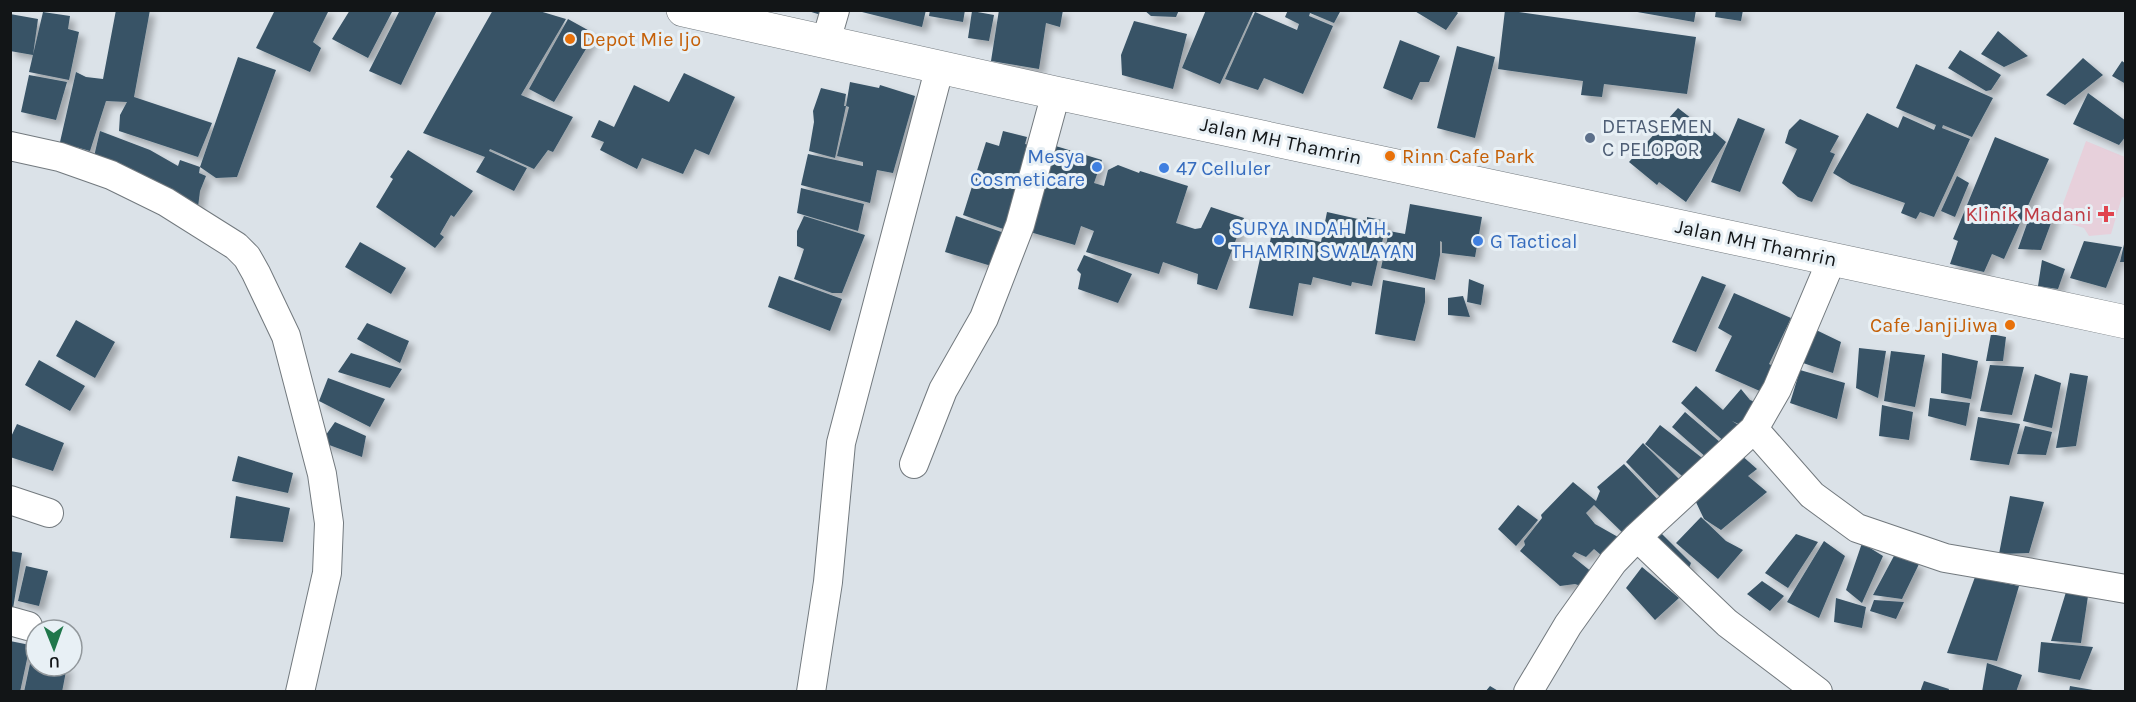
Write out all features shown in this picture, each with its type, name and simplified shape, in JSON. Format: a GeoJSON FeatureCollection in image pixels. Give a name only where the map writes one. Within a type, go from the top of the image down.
{"type":"FeatureCollection","features":[{"type":"Feature","properties":{"kind":"main road","name":"Jalan MH Thamrin"},"geometry":{"type":"LineString","coordinates":[[683,10],[830,26],[940,66],[1056,93],[2126,322]]}},
{"type":"Feature","properties":{"kind":"street"},"geometry":{"type":"LineString","coordinates":[[811,692],[828,582],[841,443],[940,66]]}},
{"type":"Feature","properties":{"kind":"street"},"geometry":{"type":"LineString","coordinates":[[914,464],[943,390],[984,318],[1020,225],[1056,93]]}},
{"type":"Feature","properties":{"kind":"street"},"geometry":{"type":"LineString","coordinates":[[10,146],[60,157],[111,175],[166,202],[236,246],[247,257],[256,273],[286,336],[322,474],[329,523],[327,573],[300,692]]}},
{"type":"Feature","properties":{"kind":"street"},"geometry":{"type":"LineString","coordinates":[[1528,692],[1568,626],[1613,562],[1754,429],[1777,389],[1832,259]]}},
{"type":"Feature","properties":{"kind":"street"},"geometry":{"type":"LineString","coordinates":[[1754,429],[1812,495],[1857,528],[1946,558],[2126,589]]}},
{"type":"Feature","properties":{"kind":"street"},"geometry":{"type":"LineString","coordinates":[[10,500],[49,513]]}},
{"type":"Feature","properties":{"kind":"street"},"geometry":{"type":"LineString","coordinates":[[1637,537],[1726,623],[1818,692]]}},
{"type":"Feature","properties":{"kind":"shaded area"},"geometry":{"type":"Polygon","coordinates":[[[2086,141],[2125,157],[2125,198],[2122,197],[2111,234],[2089,236],[2084,228],[2057,220],[2086,141]]]}},
{"type":"Feature","properties":{"kind":"building"},"geometry":{"type":"Polygon","coordinates":[[[116,10],[150,10],[134,97],[212,123],[198,157],[119,131],[120,115],[127,102],[106,101],[90,151],[76,147],[73,150],[60,142],[76,72],[86,77],[103,79],[116,10]]]}},
{"type":"Feature","properties":{"kind":"building"},"geometry":{"type":"Polygon","coordinates":[[[275,10],[329,10],[313,42],[321,48],[310,72],[256,48],[275,10]]]}},
{"type":"Feature","properties":{"kind":"building"},"geometry":{"type":"Polygon","coordinates":[[[350,10],[393,10],[368,58],[332,39],[350,10]]]}},
{"type":"Feature","properties":{"kind":"building"},"geometry":{"type":"Polygon","coordinates":[[[400,10],[437,10],[401,85],[369,71],[400,10]]]}},
{"type":"Feature","properties":{"kind":"building"},"geometry":{"type":"Polygon","coordinates":[[[493,10],[536,10],[566,19],[521,95],[573,117],[553,152],[548,150],[534,169],[490,149],[489,151],[527,168],[514,191],[476,172],[485,157],[423,133],[493,10]]]}},
{"type":"Feature","properties":{"kind":"building"},"geometry":{"type":"Polygon","coordinates":[[[805,10],[823,10],[821,15],[805,10]]]}},
{"type":"Feature","properties":{"kind":"building"},"geometry":{"type":"Polygon","coordinates":[[[854,10],[926,10],[922,27],[854,10]]]}},
{"type":"Feature","properties":{"kind":"building"},"geometry":{"type":"Polygon","coordinates":[[[930,10],[965,10],[963,22],[929,16],[930,10]]]}},
{"type":"Feature","properties":{"kind":"building"},"geometry":{"type":"Polygon","coordinates":[[[999,10],[1063,10],[1060,27],[1046,23],[1039,69],[991,61],[999,10]]]}},
{"type":"Feature","properties":{"kind":"building"},"geometry":{"type":"Polygon","coordinates":[[[1144,10],[1179,10],[1176,17],[1151,16],[1144,10]]]}},
{"type":"Feature","properties":{"kind":"building"},"geometry":{"type":"Polygon","coordinates":[[[1206,10],[1254,10],[1220,84],[1182,68],[1206,10]]]}},
{"type":"Feature","properties":{"kind":"building"},"geometry":{"type":"Polygon","coordinates":[[[1288,10],[1341,10],[1334,23],[1310,13],[1309,16],[1333,26],[1303,94],[1264,78],[1258,90],[1225,79],[1255,12],[1297,30],[1299,24],[1285,17],[1288,10]]]}},
{"type":"Feature","properties":{"kind":"building"},"geometry":{"type":"Polygon","coordinates":[[[1413,10],[1455,10],[1458,13],[1446,30],[1413,10]]]}},
{"type":"Feature","properties":{"kind":"building"},"geometry":{"type":"Polygon","coordinates":[[[1505,10],[1696,37],[1687,94],[1604,84],[1602,97],[1581,95],[1583,81],[1498,69],[1505,10]]]}},
{"type":"Feature","properties":{"kind":"building"},"geometry":{"type":"Polygon","coordinates":[[[1626,10],[1696,10],[1694,22],[1626,10]]]}},
{"type":"Feature","properties":{"kind":"building"},"geometry":{"type":"Polygon","coordinates":[[[1716,10],[1743,10],[1741,21],[1715,17],[1716,10]]]}},
{"type":"Feature","properties":{"kind":"building"},"geometry":{"type":"Polygon","coordinates":[[[972,11],[994,15],[989,41],[968,38],[972,11]]]}},
{"type":"Feature","properties":{"kind":"building"},"geometry":{"type":"Polygon","coordinates":[[[43,12],[70,16],[68,29],[79,32],[69,80],[29,72],[43,12]]]}},
{"type":"Feature","properties":{"kind":"building"},"geometry":{"type":"Polygon","coordinates":[[[10,14],[38,19],[33,55],[10,51],[10,14]]]}},
{"type":"Feature","properties":{"kind":"building"},"geometry":{"type":"Polygon","coordinates":[[[568,19],[595,34],[554,102],[529,89],[568,19]]]}},
{"type":"Feature","properties":{"kind":"building"},"geometry":{"type":"Polygon","coordinates":[[[1134,21],[1187,34],[1173,89],[1122,75],[1121,55],[1134,21]]]}},
{"type":"Feature","properties":{"kind":"building"},"geometry":{"type":"Polygon","coordinates":[[[1998,31],[2028,56],[2004,67],[1981,54],[1998,31]]]}},
{"type":"Feature","properties":{"kind":"building"},"geometry":{"type":"Polygon","coordinates":[[[1400,40],[1440,56],[1429,82],[1420,82],[1412,100],[1383,88],[1400,40]]]}},
{"type":"Feature","properties":{"kind":"building"},"geometry":{"type":"Polygon","coordinates":[[[1457,46],[1495,57],[1475,138],[1437,128],[1457,46]]]}},
{"type":"Feature","properties":{"kind":"building"},"geometry":{"type":"Polygon","coordinates":[[[1960,50],[2001,75],[1991,90],[1986,91],[1948,68],[1960,50]]]}},
{"type":"Feature","properties":{"kind":"building"},"geometry":{"type":"Polygon","coordinates":[[[238,57],[276,70],[237,177],[216,178],[200,167],[238,57]]]}},
{"type":"Feature","properties":{"kind":"building"},"geometry":{"type":"Polygon","coordinates":[[[2083,58],[2103,75],[2065,105],[2046,95],[2083,58]]]}},
{"type":"Feature","properties":{"kind":"building"},"geometry":{"type":"Polygon","coordinates":[[[2122,61],[2126,64],[2126,84],[2112,76],[2122,61]]]}},
{"type":"Feature","properties":{"kind":"building"},"geometry":{"type":"Polygon","coordinates":[[[1916,64],[1993,98],[1972,137],[1943,125],[1942,128],[1970,139],[1934,217],[1920,212],[1916,219],[1901,213],[1905,203],[1851,184],[1833,173],[1867,113],[1898,128],[1903,116],[1934,130],[1936,125],[1896,108],[1916,64]]]}},
{"type":"Feature","properties":{"kind":"building"},"geometry":{"type":"Polygon","coordinates":[[[684,73],[735,97],[709,155],[695,149],[683,174],[642,158],[637,169],[600,150],[604,142],[591,137],[599,120],[614,127],[634,85],[669,102],[684,73]]]}},
{"type":"Feature","properties":{"kind":"building"},"geometry":{"type":"Polygon","coordinates":[[[29,75],[67,82],[56,120],[21,112],[29,75]]]}},
{"type":"Feature","properties":{"kind":"building"},"geometry":{"type":"Polygon","coordinates":[[[850,82],[879,88],[880,85],[915,96],[893,173],[877,170],[870,203],[801,185],[808,154],[863,166],[863,162],[837,156],[849,107],[846,106],[850,82]]]}},
{"type":"Feature","properties":{"kind":"building"},"geometry":{"type":"Polygon","coordinates":[[[821,88],[846,94],[844,106],[846,106],[835,158],[809,151],[814,122],[813,111],[821,88]]]}},
{"type":"Feature","properties":{"kind":"building"},"geometry":{"type":"Polygon","coordinates":[[[2088,93],[2126,121],[2126,136],[2119,145],[2073,124],[2088,93]]]}},
{"type":"Feature","properties":{"kind":"building"},"geometry":{"type":"Polygon","coordinates":[[[1678,108],[1705,129],[1707,126],[1726,142],[1686,202],[1659,182],[1657,185],[1629,162],[1678,108]]]}},
{"type":"Feature","properties":{"kind":"building"},"geometry":{"type":"Polygon","coordinates":[[[1738,118],[1765,129],[1740,192],[1711,182],[1738,118]]]}},
{"type":"Feature","properties":{"kind":"building"},"geometry":{"type":"Polygon","coordinates":[[[1800,119],[1839,136],[1830,152],[1835,154],[1812,202],[1798,197],[1782,183],[1797,149],[1785,143],[1789,130],[1800,119]]]}},
{"type":"Feature","properties":{"kind":"building"},"geometry":{"type":"Polygon","coordinates":[[[100,131],[150,150],[178,166],[180,160],[200,167],[199,173],[206,176],[200,191],[198,207],[92,165],[100,131]]]}},
{"type":"Feature","properties":{"kind":"building"},"geometry":{"type":"Polygon","coordinates":[[[1003,131],[1027,137],[1025,144],[1034,146],[1009,231],[963,215],[986,142],[999,146],[1003,131]]]}},
{"type":"Feature","properties":{"kind":"building"},"geometry":{"type":"Polygon","coordinates":[[[1995,137],[2049,159],[2004,259],[1992,254],[1984,272],[1950,264],[1958,241],[1953,239],[1995,137]]]}},
{"type":"Feature","properties":{"kind":"building"},"geometry":{"type":"Polygon","coordinates":[[[1049,144],[1102,160],[1094,183],[1104,186],[1108,170],[1118,165],[1188,186],[1176,223],[1195,229],[1201,228],[1211,207],[1244,218],[1217,290],[1197,284],[1198,274],[1163,262],[1159,274],[1086,252],[1094,231],[1081,226],[1075,245],[1023,230],[1049,144]]]}},
{"type":"Feature","properties":{"kind":"building"},"geometry":{"type":"Polygon","coordinates":[[[408,150],[473,191],[454,217],[451,215],[440,234],[444,237],[435,248],[376,207],[393,179],[390,177],[408,150]]]}},
{"type":"Feature","properties":{"kind":"building"},"geometry":{"type":"Polygon","coordinates":[[[1957,176],[1969,183],[1955,217],[1941,211],[1957,176]]]}},
{"type":"Feature","properties":{"kind":"building"},"geometry":{"type":"Polygon","coordinates":[[[801,188],[864,204],[858,231],[797,213],[801,188]]]}},
{"type":"Feature","properties":{"kind":"building"},"geometry":{"type":"Polygon","coordinates":[[[1410,204],[1482,217],[1475,257],[1442,253],[1442,242],[1440,241],[1435,280],[1381,268],[1389,231],[1405,234],[1410,204]]]}},
{"type":"Feature","properties":{"kind":"building"},"geometry":{"type":"Polygon","coordinates":[[[2033,207],[2054,215],[2041,250],[2018,249],[2033,207]]]}},
{"type":"Feature","properties":{"kind":"building"},"geometry":{"type":"Polygon","coordinates":[[[1327,212],[1367,221],[1367,217],[1387,221],[1372,286],[1352,282],[1351,286],[1313,277],[1311,285],[1299,283],[1293,316],[1249,308],[1261,254],[1268,252],[1272,232],[1321,242],[1327,212]]]}},
{"type":"Feature","properties":{"kind":"building"},"geometry":{"type":"Polygon","coordinates":[[[804,216],[865,235],[842,293],[832,293],[794,279],[804,249],[797,246],[797,231],[804,216]]]}},
{"type":"Feature","properties":{"kind":"building"},"geometry":{"type":"Polygon","coordinates":[[[956,216],[1010,235],[998,268],[945,252],[956,216]]]}},
{"type":"Feature","properties":{"kind":"building"},"geometry":{"type":"Polygon","coordinates":[[[2125,240],[2126,262],[2120,262],[2125,240]]]}},
{"type":"Feature","properties":{"kind":"building"},"geometry":{"type":"Polygon","coordinates":[[[2084,241],[2122,247],[2106,288],[2070,278],[2084,241]]]}},
{"type":"Feature","properties":{"kind":"building"},"geometry":{"type":"Polygon","coordinates":[[[360,242],[406,268],[391,294],[345,267],[360,242]]]}},
{"type":"Feature","properties":{"kind":"building"},"geometry":{"type":"Polygon","coordinates":[[[1084,255],[1132,274],[1118,303],[1078,289],[1081,274],[1077,270],[1084,255]]]}},
{"type":"Feature","properties":{"kind":"building"},"geometry":{"type":"Polygon","coordinates":[[[2042,260],[2065,269],[2058,289],[2038,286],[2042,260]]]}},
{"type":"Feature","properties":{"kind":"building"},"geometry":{"type":"Polygon","coordinates":[[[779,276],[842,299],[830,331],[768,307],[779,276]]]}},
{"type":"Feature","properties":{"kind":"building"},"geometry":{"type":"Polygon","coordinates":[[[1702,276],[1726,285],[1696,352],[1672,342],[1702,276]]]}},
{"type":"Feature","properties":{"kind":"building"},"geometry":{"type":"Polygon","coordinates":[[[1469,279],[1484,285],[1481,305],[1467,302],[1469,279]]]}},
{"type":"Feature","properties":{"kind":"building"},"geometry":{"type":"Polygon","coordinates":[[[1383,280],[1425,288],[1425,302],[1415,341],[1375,334],[1383,280]]]}},
{"type":"Feature","properties":{"kind":"building"},"geometry":{"type":"Polygon","coordinates":[[[1734,293],[1791,318],[1769,364],[1775,367],[1762,392],[1715,371],[1732,336],[1718,328],[1734,293]]]}},
{"type":"Feature","properties":{"kind":"building"},"geometry":{"type":"Polygon","coordinates":[[[1463,296],[1470,317],[1448,315],[1448,298],[1463,296]]]}},
{"type":"Feature","properties":{"kind":"building"},"geometry":{"type":"Polygon","coordinates":[[[76,320],[115,342],[95,378],[56,356],[76,320]]]}},
{"type":"Feature","properties":{"kind":"building"},"geometry":{"type":"Polygon","coordinates":[[[367,323],[409,341],[400,363],[357,339],[367,323]]]}},
{"type":"Feature","properties":{"kind":"building"},"geometry":{"type":"Polygon","coordinates":[[[1812,328],[1841,342],[1833,373],[1803,363],[1812,328]]]}},
{"type":"Feature","properties":{"kind":"building"},"geometry":{"type":"Polygon","coordinates":[[[1991,334],[2006,337],[2003,361],[1986,361],[1991,334]]]}},
{"type":"Feature","properties":{"kind":"building"},"geometry":{"type":"Polygon","coordinates":[[[1859,348],[1886,351],[1878,398],[1856,388],[1859,348]]]}},
{"type":"Feature","properties":{"kind":"building"},"geometry":{"type":"Polygon","coordinates":[[[1891,351],[1925,355],[1915,407],[1884,401],[1891,351]]]}},
{"type":"Feature","properties":{"kind":"building"},"geometry":{"type":"Polygon","coordinates":[[[351,353],[402,369],[390,388],[338,372],[351,353]]]}},
{"type":"Feature","properties":{"kind":"building"},"geometry":{"type":"Polygon","coordinates":[[[1942,353],[1978,361],[1971,399],[1941,393],[1942,353]]]}},
{"type":"Feature","properties":{"kind":"building"},"geometry":{"type":"Polygon","coordinates":[[[39,360],[85,386],[70,411],[25,385],[39,360]]]}},
{"type":"Feature","properties":{"kind":"building"},"geometry":{"type":"Polygon","coordinates":[[[1990,365],[2024,367],[2012,415],[1980,411],[1990,365]]]}},
{"type":"Feature","properties":{"kind":"building"},"geometry":{"type":"Polygon","coordinates":[[[1800,370],[1845,383],[1837,419],[1790,403],[1800,370]]]}},
{"type":"Feature","properties":{"kind":"building"},"geometry":{"type":"Polygon","coordinates":[[[2070,373],[2088,376],[2076,446],[2056,448],[2070,373]]]}},
{"type":"Feature","properties":{"kind":"building"},"geometry":{"type":"Polygon","coordinates":[[[2035,374],[2061,383],[2052,428],[2023,421],[2035,374]]]}},
{"type":"Feature","properties":{"kind":"building"},"geometry":{"type":"Polygon","coordinates":[[[328,378],[385,399],[370,427],[319,401],[328,378]]]}},
{"type":"Feature","properties":{"kind":"building"},"geometry":{"type":"Polygon","coordinates":[[[1696,386],[1723,410],[1741,389],[1750,400],[1760,404],[1743,426],[1732,421],[1743,428],[1727,444],[1681,403],[1696,386]]]}},
{"type":"Feature","properties":{"kind":"building"},"geometry":{"type":"Polygon","coordinates":[[[1930,398],[1970,403],[1966,426],[1928,416],[1930,398]]]}},
{"type":"Feature","properties":{"kind":"building"},"geometry":{"type":"Polygon","coordinates":[[[1882,405],[1913,412],[1909,440],[1879,436],[1882,405]]]}},
{"type":"Feature","properties":{"kind":"building"},"geometry":{"type":"Polygon","coordinates":[[[1685,412],[1721,443],[1708,459],[1672,427],[1685,412]]]}},
{"type":"Feature","properties":{"kind":"building"},"geometry":{"type":"Polygon","coordinates":[[[1978,417],[2020,424],[2009,465],[1970,460],[1978,417]]]}},
{"type":"Feature","properties":{"kind":"building"},"geometry":{"type":"Polygon","coordinates":[[[335,422],[366,436],[362,457],[321,442],[335,422]]]}},
{"type":"Feature","properties":{"kind":"building"},"geometry":{"type":"Polygon","coordinates":[[[17,424],[64,443],[53,471],[10,457],[10,439],[17,424]]]}},
{"type":"Feature","properties":{"kind":"building"},"geometry":{"type":"Polygon","coordinates":[[[1660,425],[1706,461],[1689,482],[1645,444],[1660,425]]]}},
{"type":"Feature","properties":{"kind":"building"},"geometry":{"type":"Polygon","coordinates":[[[2025,426],[2052,432],[2046,455],[2017,454],[2025,426]]]}},
{"type":"Feature","properties":{"kind":"building"},"geometry":{"type":"Polygon","coordinates":[[[1643,443],[1681,481],[1663,500],[1626,462],[1643,443]]]}},
{"type":"Feature","properties":{"kind":"building"},"geometry":{"type":"Polygon","coordinates":[[[1740,454],[1757,469],[1748,476],[1767,492],[1721,530],[1704,519],[1695,500],[1740,454]]]}},
{"type":"Feature","properties":{"kind":"building"},"geometry":{"type":"Polygon","coordinates":[[[238,456],[293,473],[288,493],[232,481],[238,456]]]}},
{"type":"Feature","properties":{"kind":"building"},"geometry":{"type":"Polygon","coordinates":[[[1624,464],[1661,503],[1627,537],[1594,505],[1586,513],[1595,524],[1618,537],[1601,555],[1594,549],[1586,557],[1575,552],[1572,556],[1593,573],[1581,586],[1575,584],[1560,586],[1520,551],[1525,545],[1524,541],[1542,518],[1541,515],[1573,482],[1596,501],[1600,491],[1597,487],[1624,464]]]}},
{"type":"Feature","properties":{"kind":"building"},"geometry":{"type":"Polygon","coordinates":[[[236,496],[290,508],[283,542],[230,538],[236,496]]]}},
{"type":"Feature","properties":{"kind":"building"},"geometry":{"type":"Polygon","coordinates":[[[2010,496],[2044,502],[2029,553],[1999,554],[2010,496]]]}},
{"type":"Feature","properties":{"kind":"building"},"geometry":{"type":"Polygon","coordinates":[[[1518,505],[1538,520],[1516,546],[1498,529],[1518,505]]]}},
{"type":"Feature","properties":{"kind":"building"},"geometry":{"type":"Polygon","coordinates":[[[1701,517],[1726,541],[1743,550],[1718,579],[1676,543],[1701,517]]]}},
{"type":"Feature","properties":{"kind":"building"},"geometry":{"type":"Polygon","coordinates":[[[1659,531],[1691,563],[1686,576],[1651,545],[1659,531]]]}},
{"type":"Feature","properties":{"kind":"building"},"geometry":{"type":"Polygon","coordinates":[[[1796,534],[1818,542],[1788,588],[1765,573],[1796,534]]]}},
{"type":"Feature","properties":{"kind":"building"},"geometry":{"type":"Polygon","coordinates":[[[1824,541],[1845,556],[1819,618],[1787,602],[1824,541]]]}},
{"type":"Feature","properties":{"kind":"building"},"geometry":{"type":"Polygon","coordinates":[[[1862,543],[1883,556],[1862,603],[1846,590],[1862,543]]]}},
{"type":"Feature","properties":{"kind":"building"},"geometry":{"type":"Polygon","coordinates":[[[10,551],[22,553],[12,615],[10,615],[10,551]]]}},
{"type":"Feature","properties":{"kind":"building"},"geometry":{"type":"Polygon","coordinates":[[[1895,554],[1919,564],[1902,599],[1873,595],[1895,554]]]}},
{"type":"Feature","properties":{"kind":"building"},"geometry":{"type":"Polygon","coordinates":[[[26,566],[48,571],[39,606],[18,601],[26,566]]]}},
{"type":"Feature","properties":{"kind":"building"},"geometry":{"type":"Polygon","coordinates":[[[1642,567],[1679,598],[1655,620],[1626,588],[1642,567]]]}},
{"type":"Feature","properties":{"kind":"building"},"geometry":{"type":"Polygon","coordinates":[[[1975,577],[2019,586],[1997,661],[1947,653],[1975,577]]]}},
{"type":"Feature","properties":{"kind":"building"},"geometry":{"type":"Polygon","coordinates":[[[1762,581],[1784,596],[1770,611],[1747,594],[1762,581]]]}},
{"type":"Feature","properties":{"kind":"building"},"geometry":{"type":"Polygon","coordinates":[[[2066,592],[2088,596],[2081,643],[2051,641],[2066,592]]]}},
{"type":"Feature","properties":{"kind":"building"},"geometry":{"type":"Polygon","coordinates":[[[1836,598],[1866,607],[1862,628],[1834,622],[1836,598]]]}},
{"type":"Feature","properties":{"kind":"building"},"geometry":{"type":"Polygon","coordinates":[[[1874,600],[1904,602],[1896,619],[1870,611],[1874,600]]]}},
{"type":"Feature","properties":{"kind":"building"},"geometry":{"type":"Polygon","coordinates":[[[10,641],[24,644],[24,673],[20,692],[10,692],[10,641]]]}},
{"type":"Feature","properties":{"kind":"building"},"geometry":{"type":"Polygon","coordinates":[[[2041,642],[2093,647],[2080,680],[2038,672],[2041,642]]]}},
{"type":"Feature","properties":{"kind":"building"},"geometry":{"type":"Polygon","coordinates":[[[1987,663],[2022,675],[2016,692],[1982,692],[1987,663]]]}},
{"type":"Feature","properties":{"kind":"building"},"geometry":{"type":"Polygon","coordinates":[[[27,678],[65,678],[62,692],[24,692],[27,678]]]}},
{"type":"Feature","properties":{"kind":"building"},"geometry":{"type":"Polygon","coordinates":[[[1924,681],[1949,689],[1948,692],[1920,692],[1924,681]]]}},
{"type":"Feature","properties":{"kind":"building"},"geometry":{"type":"Polygon","coordinates":[[[1490,686],[1500,692],[1485,692],[1490,686]]]}},
{"type":"Feature","properties":{"kind":"building"},"geometry":{"type":"Polygon","coordinates":[[[2070,686],[2093,690],[2092,692],[2069,692],[2070,686]]]}},
{"type":"Feature","properties":{"kind":"place","name":"Depot Mie Ijo"},"geometry":{"type":"Point","coordinates":[570,39]}},
{"type":"Feature","properties":{"kind":"place","name":"DETASEMEN C PELOPOR"},"geometry":{"type":"Point","coordinates":[1590,138]}},
{"type":"Feature","properties":{"kind":"place","name":"Rinn Cafe Park"},"geometry":{"type":"Point","coordinates":[1390,156]}},
{"type":"Feature","properties":{"kind":"place","name":"Mesya Cosmeticare"},"geometry":{"type":"Point","coordinates":[1097,167]}},
{"type":"Feature","properties":{"kind":"place","name":"47 Celluler"},"geometry":{"type":"Point","coordinates":[1164,168]}},
{"type":"Feature","properties":{"kind":"place","name":"Klinik Madani"},"geometry":{"type":"Point","coordinates":[2106,214]}},
{"type":"Feature","properties":{"kind":"place","name":"SURYA INDAH MH. THAMRIN SWALAYAN"},"geometry":{"type":"Point","coordinates":[1219,240]}},
{"type":"Feature","properties":{"kind":"place","name":"G Tactical"},"geometry":{"type":"Point","coordinates":[1478,241]}},
{"type":"Feature","properties":{"kind":"place","name":"Cafe JanjiJiwa"},"geometry":{"type":"Point","coordinates":[2010,325]}}]}
